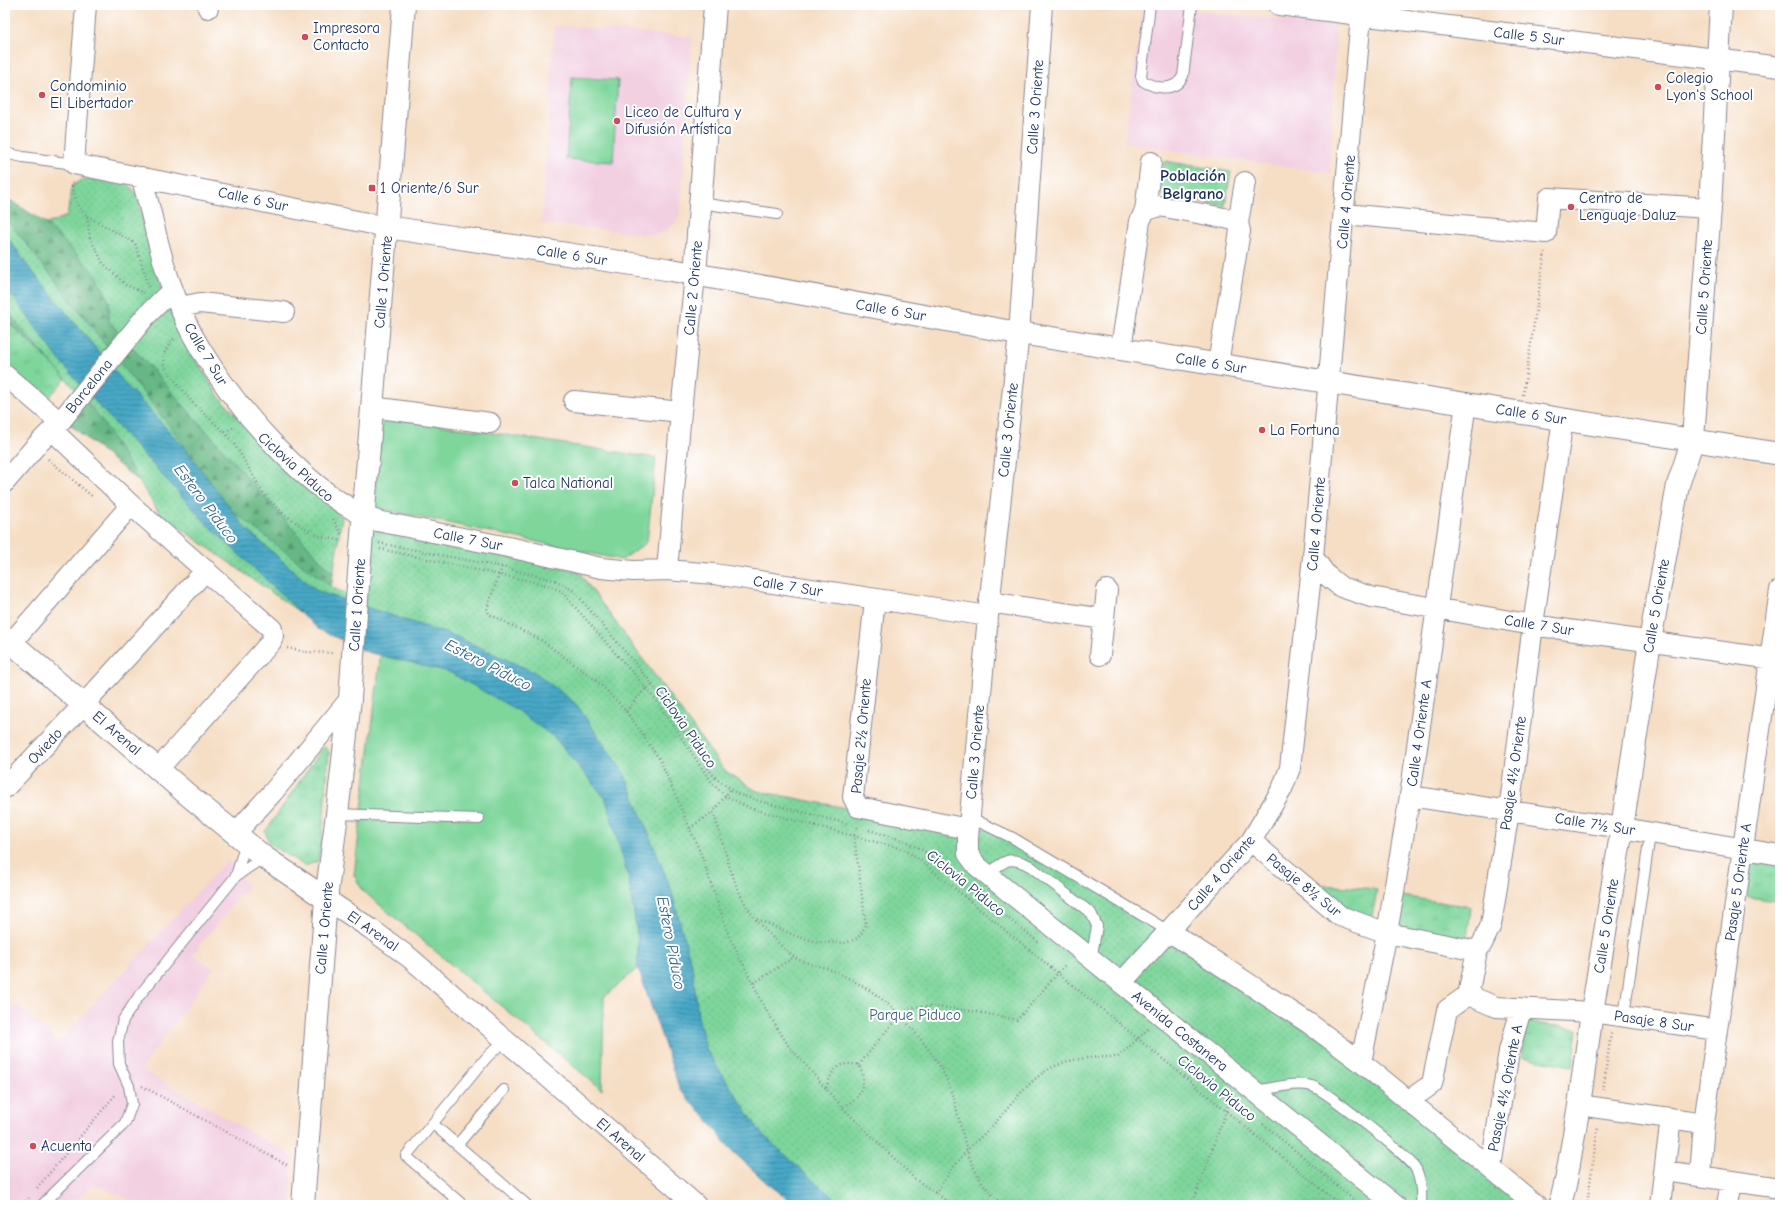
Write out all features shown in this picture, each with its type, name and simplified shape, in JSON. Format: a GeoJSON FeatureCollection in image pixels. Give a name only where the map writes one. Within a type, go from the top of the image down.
{"type":"FeatureCollection","features":[{"type":"Feature","properties":{"kind":"street"},"geometry":{"type":"LineString","coordinates":[[74,164],[86,5]]}},
{"type":"Feature","properties":{"kind":"street","name":"Calle 1 Oriente"},"geometry":{"type":"LineString","coordinates":[[303,1205],[326,899],[350,700],[346,655],[358,585],[354,541],[364,516],[388,226],[404,5]]}},
{"type":"Feature","properties":{"kind":"street","name":"Calle 2 Oriente"},"geometry":{"type":"LineString","coordinates":[[667,570],[695,275],[715,5]]}},
{"type":"Feature","properties":{"kind":"street","name":"Calle 3 Oriente"},"geometry":{"type":"LineString","coordinates":[[968,854],[967,845],[988,609],[1019,333],[1042,5]]}},
{"type":"Feature","properties":{"kind":"street","name":"Calle 5 Sur"},"geometry":{"type":"LineString","coordinates":[[1279,5],[1362,10],[1718,60],[1780,67]]}},
{"type":"Feature","properties":{"kind":"street","name":"Calle 5 Oriente"},"geometry":{"type":"LineString","coordinates":[[1560,1205],[1566,1181],[1579,1105],[1592,1012],[1622,828],[1650,641],[1678,486],[1693,439],[1710,208],[1720,5]]}},
{"type":"Feature","properties":{"kind":"street","name":"Calle 4 Oriente"},"geometry":{"type":"LineString","coordinates":[[1121,984],[1252,842],[1282,789],[1290,768],[1313,557],[1345,214],[1362,10]]}},
{"type":"Feature","properties":{"kind":"street"},"geometry":{"type":"LineString","coordinates":[[1121,349],[1140,221],[1145,211],[1151,162]]}},
{"type":"Feature","properties":{"kind":"street","name":"Calle 6 Sur"},"geometry":{"type":"LineString","coordinates":[[74,164],[388,226],[695,275],[1019,333],[1780,454]]}},
{"type":"Feature","properties":{"kind":"street","name":"Calle 7 Sur"},"geometry":{"type":"LineString","coordinates":[[141,177],[151,207],[162,262],[176,299],[199,347],[225,386],[268,437],[306,476],[341,503],[364,516],[377,521],[513,548],[602,568],[633,571],[667,570],[714,574],[875,600],[1104,619]]}},
{"type":"Feature","properties":{"kind":"street"},"geometry":{"type":"LineString","coordinates":[[1218,364],[1240,230],[1238,223],[1245,182]]}},
{"type":"Feature","properties":{"kind":"street"},"geometry":{"type":"LineString","coordinates":[[1345,214],[1546,233],[1549,198],[1710,208]]}},
{"type":"Feature","properties":{"kind":"street"},"geometry":{"type":"LineString","coordinates":[[1145,211],[1160,206],[1235,220],[1238,223]]}},
{"type":"Feature","properties":{"kind":"street","name":"Barcelona"},"geometry":{"type":"LineString","coordinates":[[5,482],[60,421],[152,306],[165,296],[176,299]]}},
{"type":"Feature","properties":{"kind":"street"},"geometry":{"type":"LineString","coordinates":[[176,299],[284,312]]}},
{"type":"Feature","properties":{"kind":"street"},"geometry":{"type":"LineString","coordinates":[[5,375],[60,421],[131,505],[272,629],[273,636],[271,642],[158,769]]}},
{"type":"Feature","properties":{"kind":"street"},"geometry":{"type":"LineString","coordinates":[[574,401],[681,412]]}},
{"type":"Feature","properties":{"kind":"street","name":"Calle 4 Oriente A"},"geometry":{"type":"LineString","coordinates":[[1361,1062],[1387,933],[1410,796],[1466,403]]}},
{"type":"Feature","properties":{"kind":"street"},"geometry":{"type":"LineString","coordinates":[[372,407],[490,423]]}},
{"type":"Feature","properties":{"kind":"street","name":"Pasaje 4½ Oriente"},"geometry":{"type":"LineString","coordinates":[[1468,995],[1477,951],[1491,925],[1509,811],[1533,625],[1563,419]]}},
{"type":"Feature","properties":{"kind":"street"},"geometry":{"type":"LineString","coordinates":[[8,640],[131,505]]}},
{"type":"Feature","properties":{"kind":"street","name":"Calle 7 Sur"},"geometry":{"type":"LineString","coordinates":[[1313,557],[1326,575],[1341,587],[1371,597],[1533,625],[1775,659]]}},
{"type":"Feature","properties":{"kind":"street","name":"Oviedo"},"geometry":{"type":"LineString","coordinates":[[5,788],[206,570]]}},
{"type":"Feature","properties":{"kind":"street"},"geometry":{"type":"LineString","coordinates":[[1100,655],[1107,590]]}},
{"type":"Feature","properties":{"kind":"street","name":"Pasaje 5 Oriente A"},"geometry":{"type":"LineString","coordinates":[[1700,1175],[1704,1124],[1742,849],[1775,659],[1780,590]]}},
{"type":"Feature","properties":{"kind":"street","name":"Pasaje 2½ Oriente"},"geometry":{"type":"LineString","coordinates":[[875,600],[854,797],[858,807],[969,823]]}},
{"type":"Feature","properties":{"kind":"street","name":"El Arenal"},"geometry":{"type":"LineString","coordinates":[[8,640],[158,769],[264,857],[371,929],[410,958],[696,1205]]}},
{"type":"Feature","properties":{"kind":"street"},"geometry":{"type":"LineString","coordinates":[[241,838],[273,792],[350,700]]}},
{"type":"Feature","properties":{"kind":"street","name":"Calle 7½ Sur"},"geometry":{"type":"LineString","coordinates":[[1410,796],[1622,828],[1780,855]]}},
{"type":"Feature","properties":{"kind":"street","name":"Pasaje 8½ Sur"},"geometry":{"type":"LineString","coordinates":[[1252,842],[1340,916],[1387,933],[1477,951]]}},
{"type":"Feature","properties":{"kind":"street","name":"Avenida Costanera"},"geometry":{"type":"LineString","coordinates":[[968,854],[977,866],[1395,1205]]}},
{"type":"Feature","properties":{"kind":"street"},"geometry":{"type":"LineString","coordinates":[[1170,932],[1310,1024],[1361,1062],[1536,1205]]}},
{"type":"Feature","properties":{"kind":"street"},"geometry":{"type":"LineString","coordinates":[[1408,1101],[1432,1084],[1447,1010],[1468,995],[1496,1007],[1521,1010],[1592,1012]]}},
{"type":"Feature","properties":{"kind":"street","name":"Pasaje 4½ Oriente A"},"geometry":{"type":"LineString","coordinates":[[1491,1167],[1509,1051],[1521,1010]]}},
{"type":"Feature","properties":{"kind":"street","name":"Pasaje 8 Sur"},"geometry":{"type":"LineString","coordinates":[[1592,1012],[1717,1030]]}},
{"type":"Feature","properties":{"kind":"street"},"geometry":{"type":"LineString","coordinates":[[1579,1105],[1704,1124]]}},
{"type":"Feature","properties":{"kind":"street"},"geometry":{"type":"LineString","coordinates":[[1660,1205],[1671,1118]]}},
{"type":"Feature","properties":{"kind":"street"},"geometry":{"type":"LineString","coordinates":[[1665,1171],[1780,1188]]}},
{"type":"Feature","properties":{"kind":"street"},"geometry":{"type":"LineString","coordinates":[[1727,1205],[1731,1181]]}},
{"type":"Feature","properties":{"kind":"lane"},"geometry":{"type":"LineString","coordinates":[[1150,5],[1141,76],[1143,81],[1150,85],[1168,88],[1174,87],[1180,82],[1183,76],[1192,5]]}},
{"type":"Feature","properties":{"kind":"lane","name":"Calle 6 Sur"},"geometry":{"type":"LineString","coordinates":[[5,153],[74,164]]}},
{"type":"Feature","properties":{"kind":"lane"},"geometry":{"type":"LineString","coordinates":[[700,203],[777,214]]}},
{"type":"Feature","properties":{"kind":"lane"},"geometry":{"type":"LineString","coordinates":[[337,814],[479,819]]}},
{"type":"Feature","properties":{"kind":"lane"},"geometry":{"type":"LineString","coordinates":[[969,823],[1012,838],[1170,932]]}},
{"type":"Feature","properties":{"kind":"lane"},"geometry":{"type":"LineString","coordinates":[[1624,1016],[1650,834]]}},
{"type":"Feature","properties":{"kind":"lane"},"geometry":{"type":"LineString","coordinates":[[236,876],[241,838]]}},
{"type":"Feature","properties":{"kind":"lane"},"geometry":{"type":"LineString","coordinates":[[42,1205],[124,1123],[132,1104],[129,1086],[119,1064],[118,1041],[123,1020],[139,996],[236,876],[264,857]]}},
{"type":"Feature","properties":{"kind":"lane"},"geometry":{"type":"LineString","coordinates":[[988,875],[1005,861],[1011,859],[1019,860],[1030,866],[1091,913],[1097,926],[1092,960]]}},
{"type":"Feature","properties":{"kind":"lane"},"geometry":{"type":"LineString","coordinates":[[463,1205],[406,1156],[479,1067],[505,1040]]}},
{"type":"Feature","properties":{"kind":"lane"},"geometry":{"type":"LineString","coordinates":[[1254,1091],[1302,1085],[1318,1088],[1394,1146],[1415,1168],[1421,1182],[1421,1205]]}},
{"type":"Feature","properties":{"kind":"lane"},"geometry":{"type":"LineString","coordinates":[[457,1145],[504,1090]]}},
{"type":"Feature","properties":{"kind":"lane"},"geometry":{"type":"LineString","coordinates":[[433,1124],[528,1205]]}},
{"type":"Feature","properties":{"kind":"path"},"geometry":{"type":"LineString","coordinates":[[74,164],[72,186],[78,207],[87,216],[135,243],[152,306]]}},
{"type":"Feature","properties":{"kind":"path"},"geometry":{"type":"LineString","coordinates":[[87,216],[90,238],[103,263],[126,285],[152,306]]}},
{"type":"Feature","properties":{"kind":"path"},"geometry":{"type":"LineString","coordinates":[[1521,412],[1543,273],[1546,233]]}},
{"type":"Feature","properties":{"kind":"path"},"geometry":{"type":"LineString","coordinates":[[171,332],[178,345]]}},
{"type":"Feature","properties":{"kind":"path"},"geometry":{"type":"LineString","coordinates":[[174,339],[169,344],[164,354],[163,363],[166,369],[192,403],[224,432],[235,445],[264,494],[285,514],[316,535],[502,567],[557,581],[574,591],[653,685],[714,777],[730,790],[759,801],[858,826],[905,841],[924,851],[1041,944]]}},
{"type":"Feature","properties":{"kind":"path"},"geometry":{"type":"LineString","coordinates":[[224,432],[235,427],[230,421]]}},
{"type":"Feature","properties":{"kind":"path","name":"Ciclovia Piduco"},"geometry":{"type":"LineString","coordinates":[[332,517],[341,534],[354,541],[548,584],[561,591],[646,688],[660,706],[712,783],[726,796],[750,808],[902,849],[916,857],[1227,1110],[1341,1205]]}},
{"type":"Feature","properties":{"kind":"path"},"geometry":{"type":"LineString","coordinates":[[502,567],[487,608],[489,614],[541,640],[597,681],[626,711],[660,760],[690,828],[729,936],[754,983],[766,1010],[788,1045],[842,1107],[915,1179],[952,1205]]}},
{"type":"Feature","properties":{"kind":"path"},"geometry":{"type":"LineString","coordinates":[[306,652],[346,655]]}},
{"type":"Feature","properties":{"kind":"path"},"geometry":{"type":"LineString","coordinates":[[626,711],[646,688],[653,685]]}},
{"type":"Feature","properties":{"kind":"path"},"geometry":{"type":"LineString","coordinates":[[690,828],[713,812],[730,790]]}},
{"type":"Feature","properties":{"kind":"path"},"geometry":{"type":"LineString","coordinates":[[713,812],[722,838],[727,862],[739,894],[754,918],[794,957],[832,970],[869,990],[901,1015],[936,1061],[948,1082],[966,1152],[974,1171],[991,1196],[1003,1205]]}},
{"type":"Feature","properties":{"kind":"path"},"geometry":{"type":"LineString","coordinates":[[754,918],[796,936],[817,942],[846,943],[858,938],[866,925],[854,836],[858,826]]}},
{"type":"Feature","properties":{"kind":"path"},"geometry":{"type":"LineString","coordinates":[[754,983],[794,957]]}},
{"type":"Feature","properties":{"kind":"path"},"geometry":{"type":"LineString","coordinates":[[826,1088],[834,1070],[842,1065],[859,1065],[901,1015],[911,1008],[926,1006],[995,1014],[1017,1020],[1066,964],[1072,968]]}},
{"type":"Feature","properties":{"kind":"path"},"geometry":{"type":"LineString","coordinates":[[1143,1024],[1154,1032]]}},
{"type":"Feature","properties":{"kind":"path"},"geometry":{"type":"LineString","coordinates":[[935,1193],[966,1152],[996,1122],[1020,1094],[1043,1073],[1060,1064],[1076,1060],[1096,1057],[1118,1058],[1148,1028]]}},
{"type":"Feature","properties":{"kind":"path"},"geometry":{"type":"LineString","coordinates":[[842,1107],[850,1103],[860,1094],[863,1075],[859,1065]]}},
{"type":"Feature","properties":{"kind":"path"},"geometry":{"type":"LineString","coordinates":[[24,1205],[114,1097],[123,1088],[138,1084],[288,1166],[306,1166]]}},
{"type":"Feature","properties":{"kind":"path"},"geometry":{"type":"LineString","coordinates":[[1225,1092],[1237,1102]]}},
{"type":"Feature","properties":{"kind":"path"},"geometry":{"type":"LineString","coordinates":[[1192,1205],[1231,1097]]}},
{"type":"Feature","properties":{"kind":"path"},"geometry":{"type":"LineString","coordinates":[[1260,1122],[1360,1205]]}},
{"type":"Feature","properties":{"kind":"shaded area"},"geometry":{"type":"Polygon","coordinates":[[[1143,5],[1336,26],[1330,173],[1124,143],[1143,5]]]}},
{"type":"Feature","properties":{"kind":"shaded area","name":"Liceo de Cultura y Difusión Artística"},"geometry":{"type":"Polygon","coordinates":[[[554,25],[692,37],[680,213],[677,221],[667,231],[655,235],[542,223],[554,25]]]}},
{"type":"Feature","properties":{"kind":"shaded area"},"geometry":{"type":"Polygon","coordinates":[[[227,860],[248,886],[192,955],[214,968],[141,1069],[293,1156],[291,1205],[143,1205],[93,1184],[72,1205],[5,1205],[5,1018],[17,1004],[58,1042],[227,860]]]}},
{"type":"Feature","properties":{"kind":"green space"},"geometry":{"type":"Polygon","coordinates":[[[572,77],[618,80],[613,162],[566,159],[572,77]]]}},
{"type":"Feature","properties":{"kind":"green space"},"geometry":{"type":"Polygon","coordinates":[[[1164,161],[1231,172],[1225,206],[1158,194],[1164,161]]]}},
{"type":"Feature","properties":{"kind":"green space"},"geometry":{"type":"Polygon","coordinates":[[[83,179],[109,179],[127,183],[136,193],[158,276],[184,340],[219,397],[265,445],[342,517],[333,574],[109,321],[109,301],[97,276],[47,224],[67,216],[72,186],[83,179]]]}},
{"type":"Feature","properties":{"kind":"green space"},"geometry":{"type":"Polygon","coordinates":[[[5,197],[47,224],[97,276],[109,301],[109,321],[333,574],[326,625],[277,595],[62,418],[88,397],[5,319],[5,197]]]}},
{"type":"Feature","properties":{"kind":"green space","name":"Parque Piduco"},"geometry":{"type":"Polygon","coordinates":[[[5,220],[13,227],[182,442],[218,500],[333,588],[361,601],[370,528],[578,571],[724,770],[757,791],[967,831],[983,828],[1013,838],[1170,932],[1357,1063],[1533,1205],[801,1205],[740,1151],[657,942],[553,717],[315,623],[159,513],[98,415],[5,310],[5,220]]]}},
{"type":"Feature","properties":{"kind":"green space"},"geometry":{"type":"Polygon","coordinates":[[[5,319],[67,377],[45,402],[5,362],[5,319]]]}},
{"type":"Feature","properties":{"kind":"green space","name":"Talca National"},"geometry":{"type":"Polygon","coordinates":[[[383,416],[656,458],[647,542],[622,560],[373,507],[383,416]]]}},
{"type":"Feature","properties":{"kind":"green space"},"geometry":{"type":"Polygon","coordinates":[[[381,652],[445,661],[546,720],[593,777],[615,814],[629,880],[638,940],[638,968],[604,997],[602,1090],[363,891],[354,875],[381,652]]]}},
{"type":"Feature","properties":{"kind":"green space"},"geometry":{"type":"Polygon","coordinates":[[[324,746],[329,752],[322,837],[318,861],[305,866],[270,844],[265,832],[324,746]]]}},
{"type":"Feature","properties":{"kind":"green space"},"geometry":{"type":"Polygon","coordinates":[[[1750,858],[1780,863],[1780,902],[1743,896],[1750,858]]]}},
{"type":"Feature","properties":{"kind":"green space"},"geometry":{"type":"Polygon","coordinates":[[[1309,884],[1377,889],[1371,923],[1335,909],[1309,884]]]}},
{"type":"Feature","properties":{"kind":"green space"},"geometry":{"type":"Polygon","coordinates":[[[1401,896],[1471,907],[1466,947],[1395,933],[1401,896]]]}},
{"type":"Feature","properties":{"kind":"green space"},"geometry":{"type":"Polygon","coordinates":[[[1527,1022],[1578,1029],[1573,1066],[1521,1057],[1527,1022]]]}},
{"type":"Feature","properties":{"kind":"water","name":"Estero Piduco"},"geometry":{"type":"Polygon","coordinates":[[[5,234],[28,266],[126,385],[183,446],[246,529],[317,591],[457,637],[536,673],[576,704],[625,775],[671,889],[693,971],[698,1016],[706,1050],[761,1133],[818,1185],[844,1205],[796,1205],[767,1183],[729,1148],[708,1120],[680,1090],[638,968],[638,940],[629,880],[606,799],[554,737],[515,709],[449,672],[367,652],[318,629],[209,526],[100,407],[58,358],[15,299],[5,289],[5,234]]]}},
{"type":"Feature","properties":{"kind":"place","name":"Impresora Contacto"},"geometry":{"type":"Point","coordinates":[305,37]}},
{"type":"Feature","properties":{"kind":"place","name":"Colegio Lyon's School"},"geometry":{"type":"Point","coordinates":[1658,87]}},
{"type":"Feature","properties":{"kind":"place","name":"Condominio El Libertador"},"geometry":{"type":"Point","coordinates":[42,95]}},
{"type":"Feature","properties":{"kind":"place","name":"Liceo de Cultura y Difusión Artística"},"geometry":{"type":"Point","coordinates":[617,121]}},
{"type":"Feature","properties":{"kind":"place","name":"1 Oriente/6 Sur"},"geometry":{"type":"Point","coordinates":[372,188]}},
{"type":"Feature","properties":{"kind":"place","name":"Centro de Lenguaje Daluz"},"geometry":{"type":"Point","coordinates":[1571,207]}},
{"type":"Feature","properties":{"kind":"place","name":"La Fortuna"},"geometry":{"type":"Point","coordinates":[1262,430]}},
{"type":"Feature","properties":{"kind":"place","name":"Talca National"},"geometry":{"type":"Point","coordinates":[515,483]}},
{"type":"Feature","properties":{"kind":"place","name":"Acuenta"},"geometry":{"type":"Point","coordinates":[33,1146]}},
{"type":"Feature","properties":{"kind":"district","name":"Población Belgrano"},"geometry":{"type":"Point","coordinates":[1193,185]}}]}
